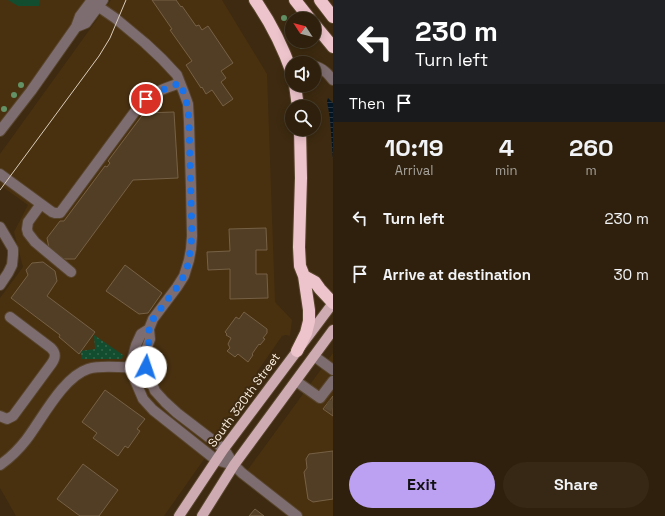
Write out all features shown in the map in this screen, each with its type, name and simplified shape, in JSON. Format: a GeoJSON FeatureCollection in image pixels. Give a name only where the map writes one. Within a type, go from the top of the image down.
{"type":"FeatureCollection","features":[{"type":"Feature","properties":{"kind":"highway"},"geometry":{"type":"LineString","coordinates":[[255,0],[277,36],[286,56]]}},
{"type":"Feature","properties":{"kind":"highway"},"geometry":{"type":"LineString","coordinates":[[295,0],[304,12]]}},
{"type":"Feature","properties":{"kind":"highway"},"geometry":{"type":"LineString","coordinates":[[320,0],[333,17]]}},
{"type":"Feature","properties":{"kind":"highway"},"geometry":{"type":"LineString","coordinates":[[321,32],[333,47]]}},
{"type":"Feature","properties":{"kind":"highway"},"geometry":{"type":"LineString","coordinates":[[297,351],[306,333],[309,321],[309,310],[304,276],[300,266],[299,247],[301,178],[300,136]]}},
{"type":"Feature","properties":{"kind":"highway"},"geometry":{"type":"LineString","coordinates":[[304,276],[314,282],[333,303]]}},
{"type":"Feature","properties":{"kind":"main road","name":"South 320th Street"},"geometry":{"type":"LineString","coordinates":[[179,516],[216,460],[333,303]]}},
{"type":"Feature","properties":{"kind":"main road"},"geometry":{"type":"LineString","coordinates":[[202,516],[234,465],[333,330]]}},
{"type":"Feature","properties":{"kind":"street"},"geometry":{"type":"LineString","coordinates":[[0,131],[31,91],[76,27],[86,23],[98,2],[145,42],[177,75],[188,104],[192,236],[191,249],[184,276],[153,319],[149,329],[150,339],[146,350],[146,367],[155,391],[165,402],[224,449],[234,465],[242,473],[297,516]]}},
{"type":"Feature","properties":{"kind":"street"},"geometry":{"type":"LineString","coordinates":[[321,69],[327,72],[333,80]]}},
{"type":"Feature","properties":{"kind":"street"},"geometry":{"type":"LineString","coordinates":[[0,174],[54,213],[61,212],[142,102],[157,92],[180,83]]}},
{"type":"Feature","properties":{"kind":"street"},"geometry":{"type":"LineString","coordinates":[[41,204],[28,222],[27,229],[35,242],[71,272]]}},
{"type":"Feature","properties":{"kind":"street"},"geometry":{"type":"LineString","coordinates":[[0,227],[13,249],[13,255],[12,265],[8,274],[0,285]]}},
{"type":"Feature","properties":{"kind":"street"},"geometry":{"type":"LineString","coordinates":[[0,416],[7,419],[13,416],[52,363],[56,355],[51,348],[10,317]]}},
{"type":"Feature","properties":{"kind":"street"},"geometry":{"type":"LineString","coordinates":[[149,329],[141,334],[136,344],[133,356],[134,378],[143,399],[153,410],[216,460],[234,465]]}},
{"type":"Feature","properties":{"kind":"street"},"geometry":{"type":"LineString","coordinates":[[314,356],[333,370]]}},
{"type":"Feature","properties":{"kind":"street"},"geometry":{"type":"LineString","coordinates":[[0,465],[20,448],[62,389],[74,377],[84,371],[97,367],[146,367]]}},
{"type":"Feature","properties":{"kind":"street"},"geometry":{"type":"LineString","coordinates":[[296,381],[324,401],[332,385]]}},
{"type":"Feature","properties":{"kind":"shaded area"},"geometry":{"type":"Polygon","coordinates":[[[0,0],[97,0],[0,131],[0,0]]]}},
{"type":"Feature","properties":{"kind":"shaded area"},"geometry":{"type":"Polygon","coordinates":[[[111,0],[222,0],[267,74],[275,302],[292,320],[290,336],[282,336],[257,372],[262,377],[164,516],[16,516],[0,488],[0,298],[23,267],[14,232],[28,205],[0,185],[0,154],[111,0]]]}},
{"type":"Feature","properties":{"kind":"shaded area"},"geometry":{"type":"Polygon","coordinates":[[[333,353],[333,516],[297,516],[244,475],[333,353]]]}},
{"type":"Feature","properties":{"kind":"green space"},"geometry":{"type":"Polygon","coordinates":[[[8,0],[40,0],[39,6],[18,6],[8,0]]]}},
{"type":"Feature","properties":{"kind":"green space"},"geometry":{"type":"Polygon","coordinates":[[[94,335],[123,355],[122,359],[82,359],[80,351],[95,349],[94,335]]]}},
{"type":"Feature","properties":{"kind":"water"},"geometry":{"type":"Polygon","coordinates":[[[328,98],[333,103],[333,160],[327,101],[328,98]]]}},
{"type":"Feature","properties":{"kind":"building"},"geometry":{"type":"Polygon","coordinates":[[[152,0],[176,0],[196,26],[199,25],[202,30],[208,26],[233,63],[221,71],[226,78],[221,82],[233,99],[223,106],[212,90],[206,94],[202,87],[201,88],[186,65],[192,61],[170,30],[172,29],[152,0]]]}},
{"type":"Feature","properties":{"kind":"building"},"geometry":{"type":"Polygon","coordinates":[[[174,112],[178,178],[133,180],[75,259],[64,259],[49,248],[47,238],[60,221],[64,221],[105,166],[107,167],[110,163],[108,161],[144,113],[174,112]]]}},
{"type":"Feature","properties":{"kind":"building"},"geometry":{"type":"Polygon","coordinates":[[[266,228],[267,250],[256,250],[256,274],[267,274],[268,298],[230,299],[230,269],[208,270],[207,252],[230,251],[229,229],[266,228]]]}},
{"type":"Feature","properties":{"kind":"building"},"geometry":{"type":"Polygon","coordinates":[[[43,262],[55,271],[57,281],[47,296],[95,332],[79,354],[59,337],[60,335],[11,298],[28,275],[26,270],[32,263],[43,262]]]}},
{"type":"Feature","properties":{"kind":"building"},"geometry":{"type":"Polygon","coordinates":[[[125,265],[162,293],[148,313],[139,314],[106,291],[125,265]]]}},
{"type":"Feature","properties":{"kind":"building"},"geometry":{"type":"Polygon","coordinates":[[[244,312],[267,329],[267,333],[263,338],[265,339],[260,345],[259,344],[248,362],[238,354],[235,357],[227,351],[230,348],[228,344],[231,338],[226,335],[227,334],[225,332],[236,317],[239,319],[244,312]]]}},
{"type":"Feature","properties":{"kind":"building"},"geometry":{"type":"Polygon","coordinates":[[[105,390],[145,419],[137,429],[140,431],[128,448],[125,446],[118,456],[93,438],[97,433],[82,422],[105,390]]]}},
{"type":"Feature","properties":{"kind":"building"},"geometry":{"type":"Polygon","coordinates":[[[333,396],[333,416],[323,409],[333,396]]]}},
{"type":"Feature","properties":{"kind":"building"},"geometry":{"type":"Polygon","coordinates":[[[333,451],[333,499],[313,502],[308,499],[304,472],[307,468],[306,459],[309,454],[333,451]]]}},
{"type":"Feature","properties":{"kind":"building"},"geometry":{"type":"Polygon","coordinates":[[[83,464],[118,490],[99,516],[80,516],[57,499],[83,464]]]}},
{"type":"Feature","properties":{"kind":"building"},"geometry":{"type":"Polygon","coordinates":[[[255,509],[264,516],[249,516],[255,509]]]}},
{"type":"Feature","properties":{"kind":"tunnel"},"geometry":{"type":"LineString","coordinates":[[327,404],[333,407]]}},
{"type":"Feature","properties":{"kind":"tram line"},"geometry":{"type":"LineString","coordinates":[[0,190],[99,56],[110,38],[126,0]]}},
{"type":"Feature","properties":{"kind":"route"},"geometry":{"type":"LineString","coordinates":[[146,99],[157,92],[180,83],[188,104],[192,236],[189,260],[184,276],[153,319],[149,329],[150,339],[146,350],[146,367]]}}]}
